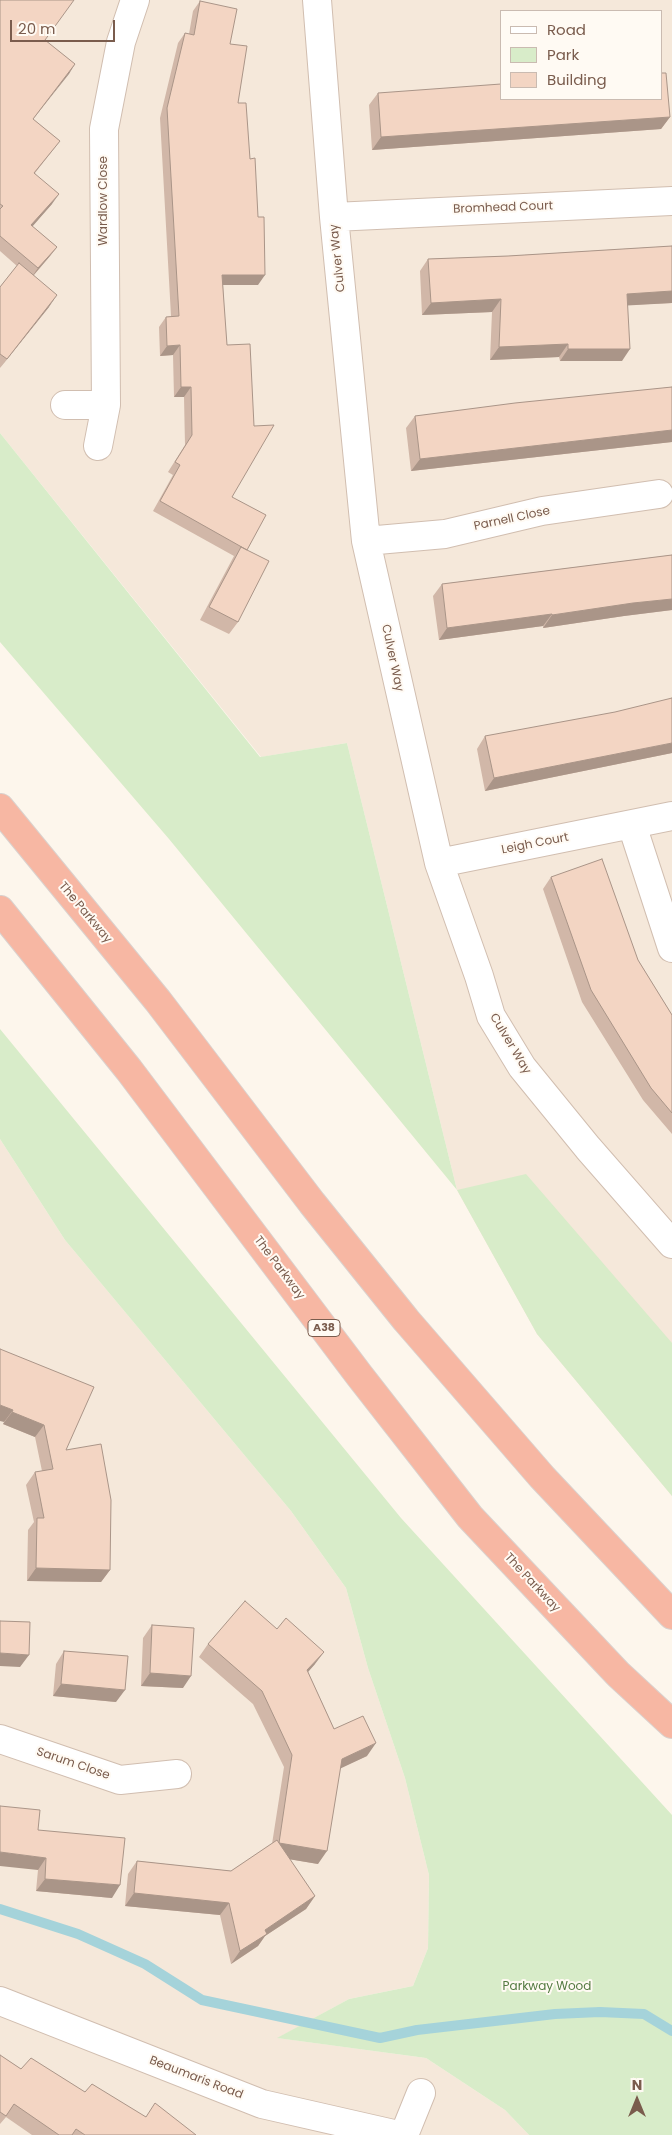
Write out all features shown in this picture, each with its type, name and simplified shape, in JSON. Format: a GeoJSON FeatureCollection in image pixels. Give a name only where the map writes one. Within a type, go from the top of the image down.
{"type":"FeatureCollection","features":[{"type":"Feature","properties":{"kind":"highway","name":"The Parkway"},"geometry":{"type":"LineString","coordinates":[[0,808],[158,1001],[312,1203],[406,1320],[542,1477],[672,1615]]}},
{"type":"Feature","properties":{"kind":"highway","name":"The Parkway"},"geometry":{"type":"LineString","coordinates":[[0,910],[129,1070],[347,1359],[470,1517],[618,1674],[672,1724]]}},
{"type":"Feature","properties":{"kind":"street","name":"Wardlow Close"},"geometry":{"type":"LineString","coordinates":[[98,446],[106,406],[104,129],[121,42],[135,0]]}},
{"type":"Feature","properties":{"kind":"street","name":"Culver Way"},"geometry":{"type":"LineString","coordinates":[[317,0],[334,217],[366,541],[439,863],[479,976],[491,1016],[522,1068],[588,1148],[672,1244]]}},
{"type":"Feature","properties":{"kind":"street","name":"Bromhead Court"},"geometry":{"type":"LineString","coordinates":[[334,217],[672,201]]}},
{"type":"Feature","properties":{"kind":"street"},"geometry":{"type":"LineString","coordinates":[[65,406],[106,406]]}},
{"type":"Feature","properties":{"kind":"street","name":"Parnell Close"},"geometry":{"type":"LineString","coordinates":[[366,541],[445,534],[542,511],[659,494]]}},
{"type":"Feature","properties":{"kind":"street","name":"Leigh Court"},"geometry":{"type":"LineString","coordinates":[[439,863],[672,816]]}},
{"type":"Feature","properties":{"kind":"street"},"geometry":{"type":"LineString","coordinates":[[632,825],[672,948]]}},
{"type":"Feature","properties":{"kind":"street","name":"Sarum Close"},"geometry":{"type":"LineString","coordinates":[[0,1739],[120,1780],[177,1774]]}},
{"type":"Feature","properties":{"kind":"street","name":"Beaumaris Road"},"geometry":{"type":"LineString","coordinates":[[0,2001],[262,2104],[398,2135]]}},
{"type":"Feature","properties":{"kind":"street"},"geometry":{"type":"LineString","coordinates":[[404,2135],[421,2093]]}},
{"type":"Feature","properties":{"kind":"shaded area"},"geometry":{"type":"Polygon","coordinates":[[[0,0],[672,0],[672,1496],[537,1334],[457,1190],[347,743],[261,757],[0,433],[0,0]]]}},
{"type":"Feature","properties":{"kind":"shaded area"},"geometry":{"type":"Polygon","coordinates":[[[0,1139],[65,1240],[291,1511],[346,1588],[368,1668],[405,1778],[429,1875],[428,1948],[413,1986],[349,1999],[278,2038],[426,2058],[505,2110],[529,2135],[0,2135],[0,1139]]]}},
{"type":"Feature","properties":{"kind":"green space"},"geometry":{"type":"Polygon","coordinates":[[[0,433],[260,757],[347,743],[457,1190],[169,839],[0,642],[0,433]]]}},
{"type":"Feature","properties":{"kind":"green space","name":"Parkway Wood"},"geometry":{"type":"Polygon","coordinates":[[[0,1029],[401,1518],[672,1815],[672,2135],[529,2135],[505,2110],[426,2058],[277,2038],[349,1999],[413,1986],[428,1948],[429,1875],[405,1778],[368,1668],[346,1588],[291,1511],[65,1240],[0,1139],[0,1029]]]}},
{"type":"Feature","properties":{"kind":"green space"},"geometry":{"type":"Polygon","coordinates":[[[526,1174],[672,1343],[672,1496],[537,1334],[457,1190],[526,1174]]]}},
{"type":"Feature","properties":{"kind":"building"},"geometry":{"type":"Polygon","coordinates":[[[0,0],[74,0],[45,40],[75,64],[33,119],[60,141],[34,173],[59,194],[31,225],[57,247],[38,268],[0,236],[0,209],[3,206],[0,204],[0,0]]]}},
{"type":"Feature","properties":{"kind":"building"},"geometry":{"type":"Polygon","coordinates":[[[200,1],[237,9],[230,44],[247,46],[238,103],[246,103],[250,159],[255,158],[258,217],[264,217],[265,275],[222,275],[227,345],[250,344],[254,426],[274,425],[232,497],[266,515],[247,550],[160,501],[180,465],[175,462],[192,435],[191,387],[181,387],[180,345],[167,346],[166,317],[179,316],[167,108],[185,33],[194,35],[200,1]]]}},
{"type":"Feature","properties":{"kind":"building"},"geometry":{"type":"Polygon","coordinates":[[[662,73],[666,73],[670,117],[381,137],[378,93],[500,84],[500,100],[662,100],[662,73]]]}},
{"type":"Feature","properties":{"kind":"building"},"geometry":{"type":"Polygon","coordinates":[[[672,246],[672,291],[627,294],[630,349],[568,349],[568,344],[499,347],[501,299],[431,303],[428,259],[672,246]]]}},
{"type":"Feature","properties":{"kind":"building"},"geometry":{"type":"Polygon","coordinates":[[[19,263],[57,295],[7,359],[0,354],[0,287],[19,263]]]}},
{"type":"Feature","properties":{"kind":"building"},"geometry":{"type":"Polygon","coordinates":[[[672,387],[672,430],[420,459],[415,416],[515,403],[672,387]]]}},
{"type":"Feature","properties":{"kind":"building"},"geometry":{"type":"Polygon","coordinates":[[[241,547],[269,561],[238,622],[209,607],[241,547]]]}},
{"type":"Feature","properties":{"kind":"building"},"geometry":{"type":"Polygon","coordinates":[[[672,555],[672,599],[447,628],[442,584],[672,555]]]}},
{"type":"Feature","properties":{"kind":"building"},"geometry":{"type":"Polygon","coordinates":[[[672,698],[672,743],[494,778],[485,736],[615,712],[672,698]]]}},
{"type":"Feature","properties":{"kind":"building"},"geometry":{"type":"Polygon","coordinates":[[[602,859],[638,960],[672,1015],[672,1113],[651,1088],[591,990],[551,877],[602,859]]]}},
{"type":"Feature","properties":{"kind":"building"},"geometry":{"type":"Polygon","coordinates":[[[0,1349],[94,1387],[66,1450],[101,1444],[111,1500],[110,1570],[36,1568],[37,1518],[44,1518],[35,1472],[53,1469],[44,1425],[0,1405],[0,1349]]]}},
{"type":"Feature","properties":{"kind":"building"},"geometry":{"type":"Polygon","coordinates":[[[245,1601],[277,1629],[286,1618],[324,1652],[307,1670],[334,1729],[363,1716],[376,1743],[342,1759],[327,1851],[279,1843],[292,1755],[262,1691],[208,1644],[245,1601]]]}},
{"type":"Feature","properties":{"kind":"building"},"geometry":{"type":"Polygon","coordinates":[[[0,1621],[30,1622],[29,1655],[0,1653],[0,1621]]]}},
{"type":"Feature","properties":{"kind":"building"},"geometry":{"type":"Polygon","coordinates":[[[152,1625],[194,1628],[191,1676],[150,1673],[152,1625]]]}},
{"type":"Feature","properties":{"kind":"building"},"geometry":{"type":"Polygon","coordinates":[[[64,1651],[128,1656],[125,1690],[61,1684],[64,1651]]]}},
{"type":"Feature","properties":{"kind":"building"},"geometry":{"type":"Polygon","coordinates":[[[0,1806],[40,1810],[38,1830],[125,1838],[120,1885],[45,1879],[46,1858],[0,1852],[0,1806]]]}},
{"type":"Feature","properties":{"kind":"building"},"geometry":{"type":"Polygon","coordinates":[[[277,1840],[315,1896],[265,1930],[267,1934],[240,1951],[229,1903],[134,1893],[137,1861],[231,1871],[277,1840]]]}},
{"type":"Feature","properties":{"kind":"building"},"geometry":{"type":"Polygon","coordinates":[[[0,2055],[21,2069],[31,2058],[85,2092],[92,2084],[146,2117],[155,2103],[196,2135],[85,2135],[76,2129],[72,2135],[59,2135],[14,2104],[6,2116],[0,2112],[0,2055]]]}},
{"type":"Feature","properties":{"kind":"waterway"},"geometry":{"type":"LineString","coordinates":[[0,1909],[78,1934],[145,1964],[202,2000],[380,2038],[417,2030],[555,2014],[600,2012],[644,2014],[672,2031]]}}]}
